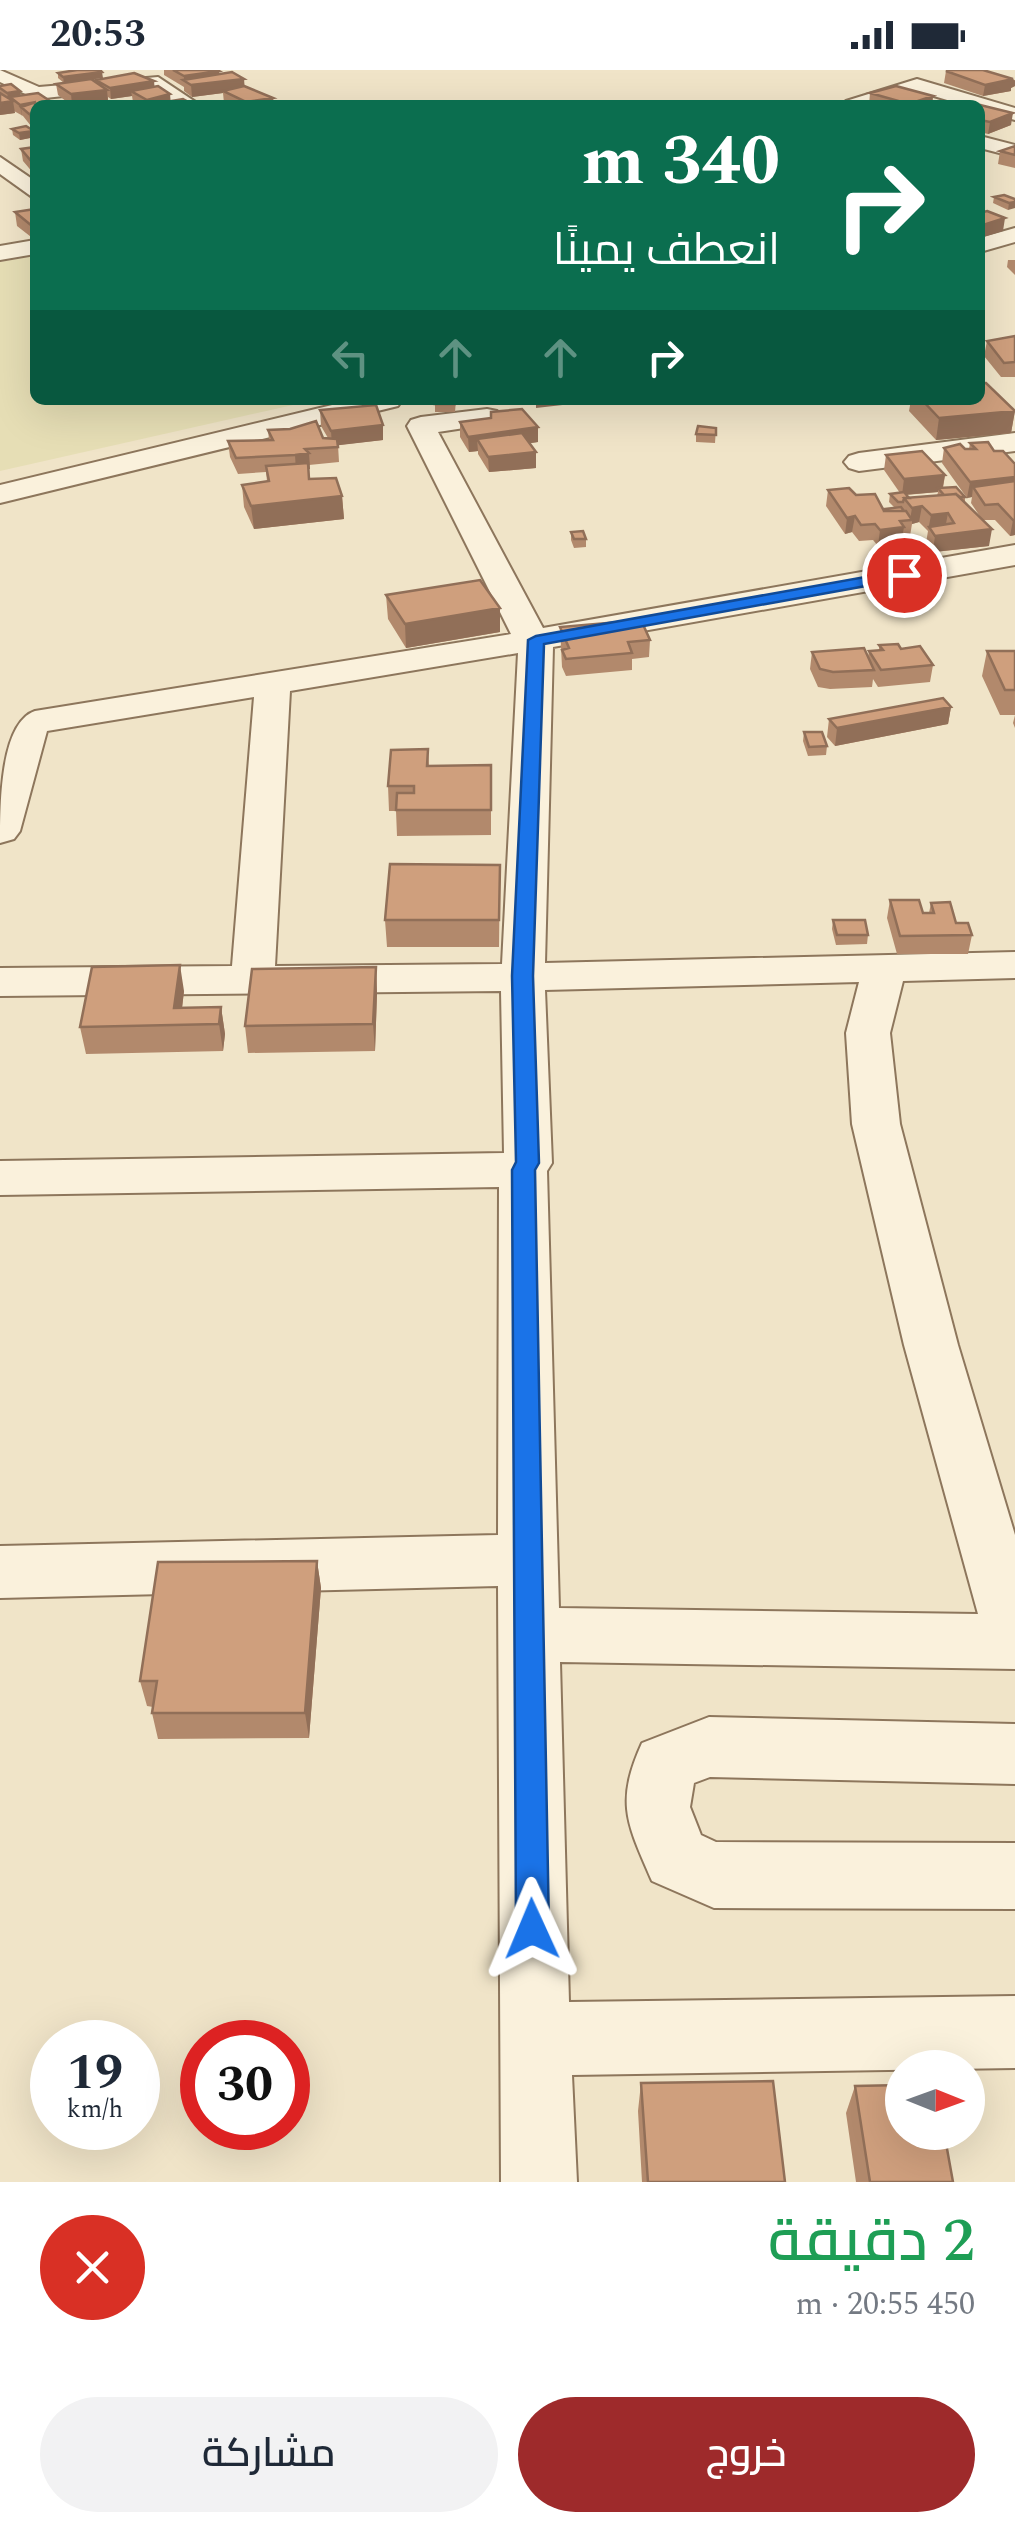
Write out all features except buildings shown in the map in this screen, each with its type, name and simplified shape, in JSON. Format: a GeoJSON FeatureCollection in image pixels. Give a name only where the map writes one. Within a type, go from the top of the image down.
{"type":"FeatureCollection","features":[{"type":"Feature","properties":{"kind":"street"},"geometry":{"type":"LineString","coordinates":[[0,74],[36,93],[146,81],[158,83],[183,100]]}},
{"type":"Feature","properties":{"kind":"street"},"geometry":{"type":"LineString","coordinates":[[870,100],[917,86],[966,100]]}},
{"type":"Feature","properties":{"kind":"street"},"geometry":{"type":"LineString","coordinates":[[985,105],[1015,114]]}},
{"type":"Feature","properties":{"kind":"street"},"geometry":{"type":"LineString","coordinates":[[985,139],[1015,130]]}},
{"type":"Feature","properties":{"kind":"street"},"geometry":{"type":"LineString","coordinates":[[985,142],[1015,150]]}},
{"type":"Feature","properties":{"kind":"street"},"geometry":{"type":"LineString","coordinates":[[0,161],[30,155]]}},
{"type":"Feature","properties":{"kind":"street"},"geometry":{"type":"LineString","coordinates":[[0,161],[30,188]]}},
{"type":"Feature","properties":{"kind":"street"},"geometry":{"type":"LineString","coordinates":[[985,243],[1015,235]]}},
{"type":"Feature","properties":{"kind":"street"},"geometry":{"type":"LineString","coordinates":[[0,253],[30,248]]}},
{"type":"Feature","properties":{"kind":"street"},"geometry":{"type":"LineString","coordinates":[[0,494],[407,411],[487,418]]}},
{"type":"Feature","properties":{"kind":"street"},"geometry":{"type":"LineString","coordinates":[[407,411],[526,631],[536,640]]}},
{"type":"Feature","properties":{"kind":"street"},"geometry":{"type":"LineString","coordinates":[[859,462],[1015,442]]}},
{"type":"Feature","properties":{"kind":"street"},"geometry":{"type":"LineString","coordinates":[[0,831],[28,731],[35,722],[1015,556]]}},
{"type":"Feature","properties":{"kind":"street"},"geometry":{"type":"LineString","coordinates":[[536,640],[522,976],[528,1163],[523,1170],[527,1560],[539,2182]]}},
{"type":"Feature","properties":{"kind":"street"},"geometry":{"type":"LineString","coordinates":[[252,980],[273,682]]}},
{"type":"Feature","properties":{"kind":"street"},"geometry":{"type":"LineString","coordinates":[[0,982],[1015,965]]}},
{"type":"Feature","properties":{"kind":"street"},"geometry":{"type":"LineString","coordinates":[[529,1635],[1015,1639],[931,1346],[876,1124],[868,1033],[884,968]]}},
{"type":"Feature","properties":{"kind":"street"},"geometry":{"type":"LineString","coordinates":[[0,1178],[523,1170]]}},
{"type":"Feature","properties":{"kind":"street"},"geometry":{"type":"LineString","coordinates":[[0,1572],[527,1560]]}},
{"type":"Feature","properties":{"kind":"street"},"geometry":{"type":"LineString","coordinates":[[1015,1754],[709,1747],[665,1764],[657,1807],[676,1858],[714,1875],[1015,1876]]}},
{"type":"Feature","properties":{"kind":"street"},"geometry":{"type":"LineString","coordinates":[[534,2039],[1015,2032]]}},
{"type":"Feature","properties":{"kind":"shaded area"},"geometry":{"type":"Polygon","coordinates":[[[30,257],[30,405],[293,405],[0,471],[0,262],[30,257]]]}},
{"type":"Feature","properties":{"kind":"route"},"geometry":{"type":"LineString","coordinates":[[532,1929],[523,1170],[528,1163],[522,976],[536,640],[904,575]]}}]}
